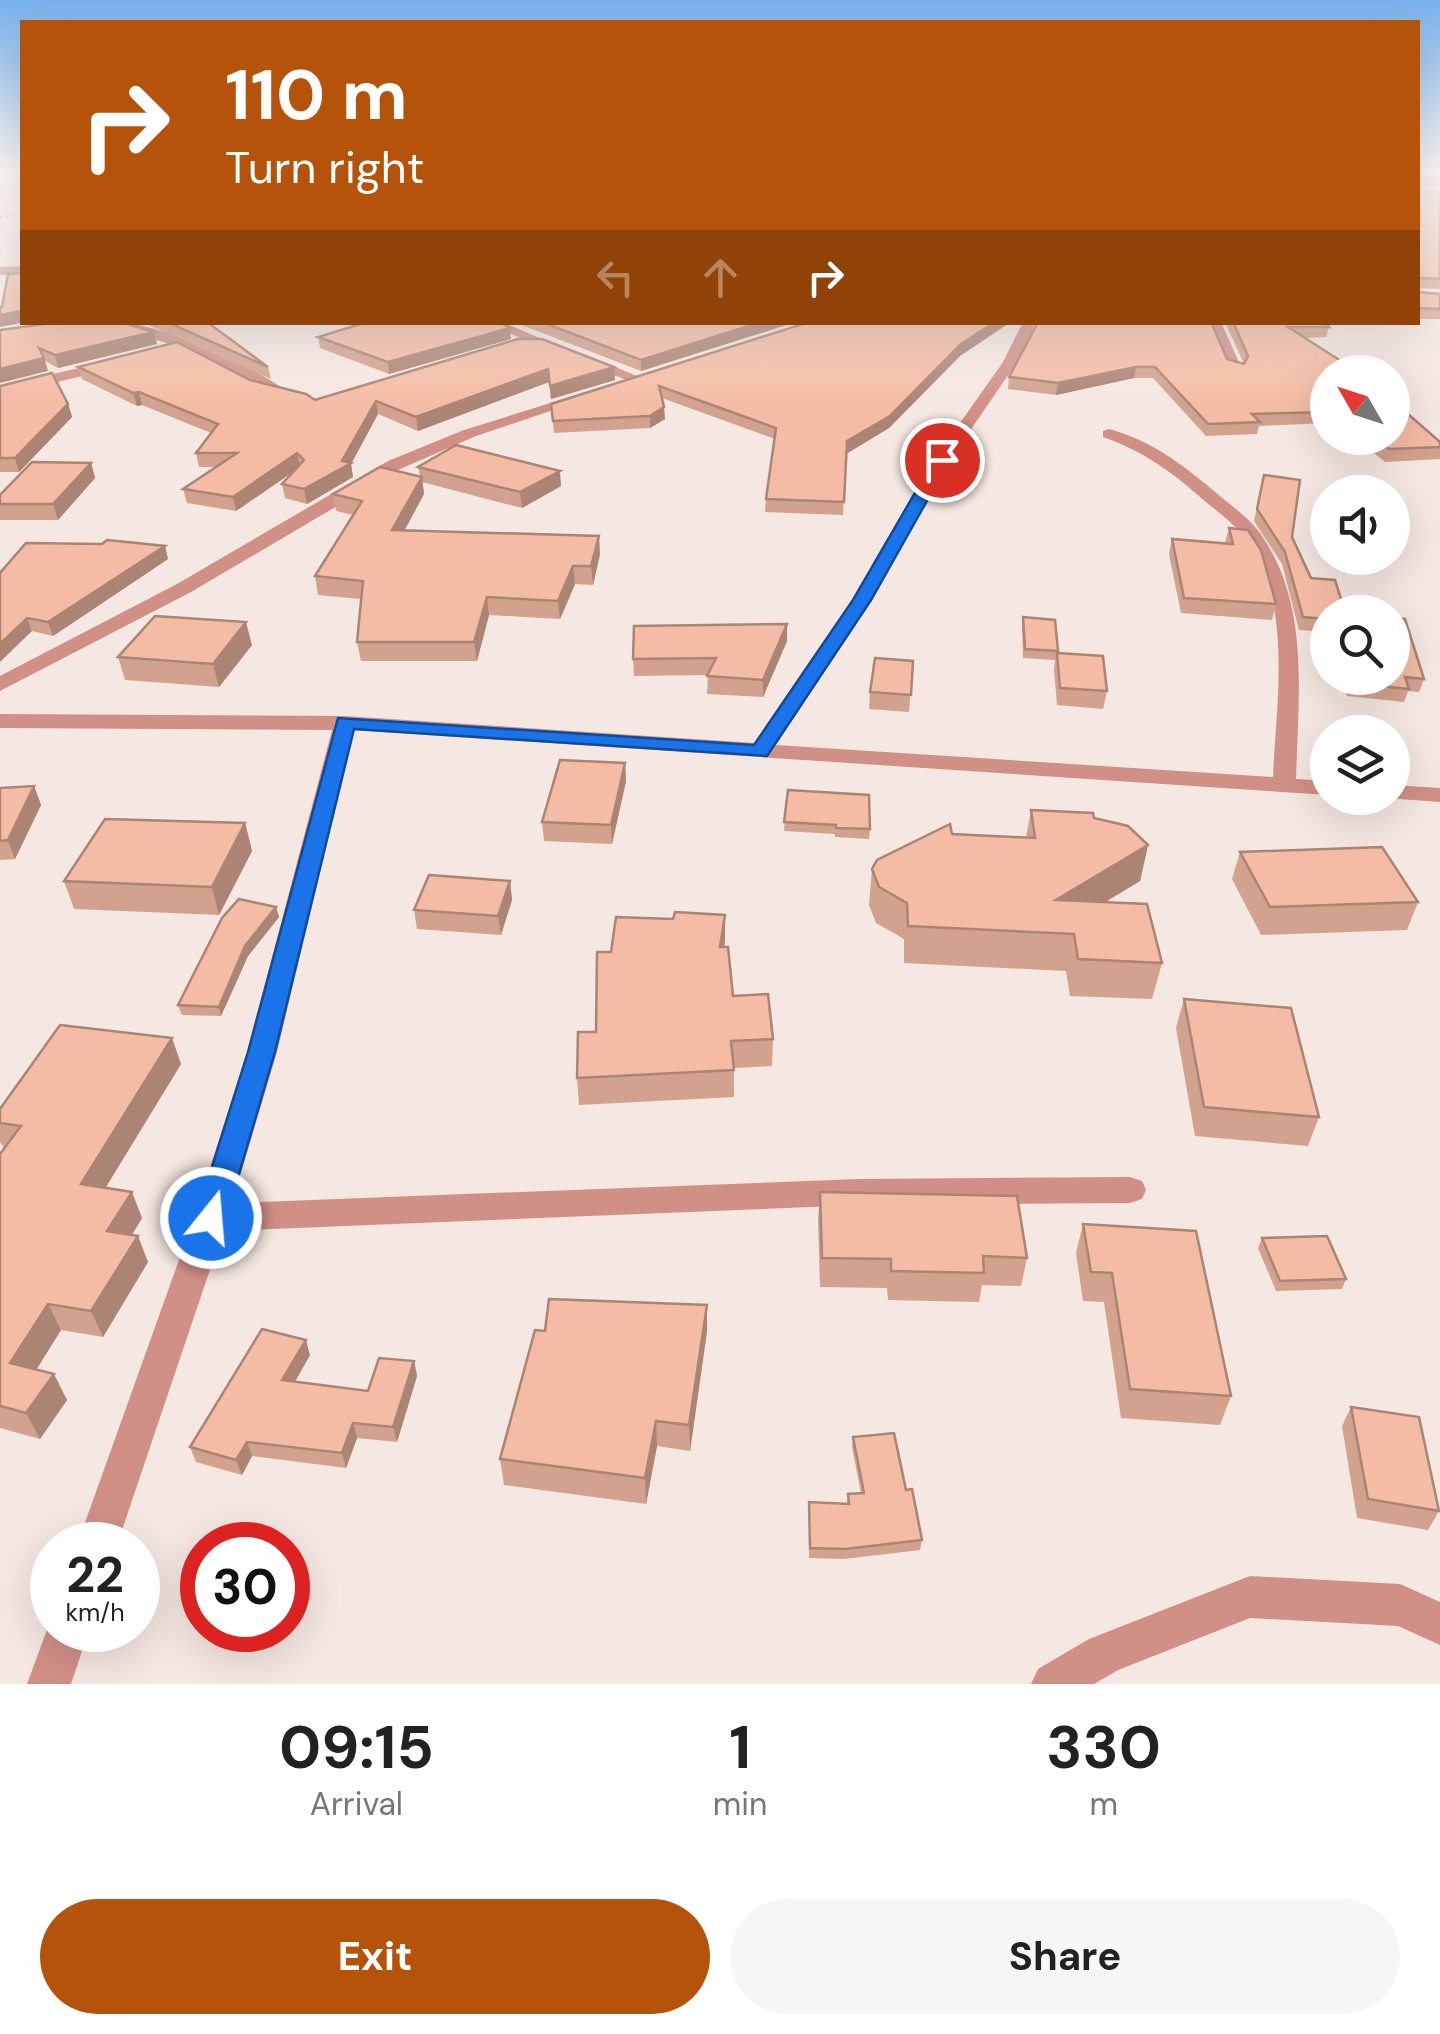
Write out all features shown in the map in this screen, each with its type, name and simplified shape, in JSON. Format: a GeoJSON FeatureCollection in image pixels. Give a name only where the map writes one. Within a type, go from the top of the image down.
{"type":"FeatureCollection","features":[{"type":"Feature","properties":{"kind":"street"},"geometry":{"type":"LineString","coordinates":[[0,684],[184,588],[394,465],[470,433],[647,378],[498,325]]}},
{"type":"Feature","properties":{"kind":"street"},"geometry":{"type":"LineString","coordinates":[[760,752],[862,600],[942,460],[1010,362],[1028,325]]}},
{"type":"Feature","properties":{"kind":"street"},"geometry":{"type":"LineString","coordinates":[[1215,325],[1235,369]]}},
{"type":"Feature","properties":{"kind":"street"},"geometry":{"type":"LineString","coordinates":[[140,326],[300,401]]}},
{"type":"Feature","properties":{"kind":"street"},"geometry":{"type":"LineString","coordinates":[[502,348],[546,344]]}},
{"type":"Feature","properties":{"kind":"street"},"geometry":{"type":"LineString","coordinates":[[165,350],[182,346]]}},
{"type":"Feature","properties":{"kind":"street"},"geometry":{"type":"LineString","coordinates":[[0,392],[131,360]]}},
{"type":"Feature","properties":{"kind":"street"},"geometry":{"type":"LineString","coordinates":[[1110,434],[1150,449],[1182,471],[1253,536],[1272,569],[1288,642],[1284,786]]}},
{"type":"Feature","properties":{"kind":"street"},"geometry":{"type":"LineString","coordinates":[[0,722],[345,723],[1310,787]]}},
{"type":"Feature","properties":{"kind":"street"},"geometry":{"type":"LineString","coordinates":[[106,1522],[211,1218],[262,1052],[345,723]]}},
{"type":"Feature","properties":{"kind":"street"},"geometry":{"type":"LineString","coordinates":[[1410,793],[1440,795]]}},
{"type":"Feature","properties":{"kind":"street"},"geometry":{"type":"LineString","coordinates":[[211,1218],[859,1192],[1130,1190]]}},
{"type":"Feature","properties":{"kind":"street"},"geometry":{"type":"LineString","coordinates":[[1053,1684],[1104,1654],[1250,1597],[1400,1605],[1440,1624]]}},
{"type":"Feature","properties":{"kind":"street"},"geometry":{"type":"LineString","coordinates":[[49,1684],[60,1652]]}},
{"type":"Feature","properties":{"kind":"building"},"geometry":{"type":"Polygon","coordinates":[[[1420,249],[1440,249],[1440,279],[1421,278],[1420,249]]]}},
{"type":"Feature","properties":{"kind":"building"},"geometry":{"type":"Polygon","coordinates":[[[20,273],[20,311],[0,315],[0,307],[8,274],[20,273]]]}},
{"type":"Feature","properties":{"kind":"building"},"geometry":{"type":"Polygon","coordinates":[[[1420,292],[1440,294],[1440,309],[1420,308],[1420,292]]]}},
{"type":"Feature","properties":{"kind":"building"},"geometry":{"type":"Polygon","coordinates":[[[37,325],[131,325],[154,332],[55,355],[39,348],[44,358],[0,369],[0,330],[37,325]]]}},
{"type":"Feature","properties":{"kind":"building"},"geometry":{"type":"Polygon","coordinates":[[[174,325],[211,325],[268,367],[174,325]]]}},
{"type":"Feature","properties":{"kind":"building"},"geometry":{"type":"Polygon","coordinates":[[[357,325],[510,328],[388,362],[318,337],[357,325]]]}},
{"type":"Feature","properties":{"kind":"building"},"geometry":{"type":"Polygon","coordinates":[[[550,325],[752,325],[641,360],[550,325]]]}},
{"type":"Feature","properties":{"kind":"building"},"geometry":{"type":"Polygon","coordinates":[[[800,325],[990,325],[961,344],[890,416],[847,441],[844,502],[766,499],[776,428],[659,386],[664,407],[650,416],[553,421],[551,404],[800,325]]]}},
{"type":"Feature","properties":{"kind":"building"},"geometry":{"type":"Polygon","coordinates":[[[1036,325],[1212,325],[1227,359],[1244,364],[1248,356],[1234,325],[1329,327],[1288,327],[1332,355],[1310,355],[1310,412],[1252,414],[1260,422],[1208,424],[1155,367],[1136,367],[1058,383],[1009,377],[1036,325]]]}},
{"type":"Feature","properties":{"kind":"building"},"geometry":{"type":"Polygon","coordinates":[[[518,339],[542,339],[614,367],[550,386],[548,369],[416,417],[376,401],[342,461],[351,463],[304,489],[282,484],[304,460],[297,453],[233,497],[183,489],[237,453],[196,453],[218,424],[133,393],[78,367],[177,342],[250,380],[306,394],[315,400],[518,339]]]}},
{"type":"Feature","properties":{"kind":"building"},"geometry":{"type":"Polygon","coordinates":[[[52,373],[68,404],[15,458],[0,458],[0,386],[52,373]]]}},
{"type":"Feature","properties":{"kind":"building"},"geometry":{"type":"Polygon","coordinates":[[[1410,416],[1440,442],[1440,447],[1410,448],[1410,416]]]}},
{"type":"Feature","properties":{"kind":"building"},"geometry":{"type":"Polygon","coordinates":[[[456,445],[560,471],[520,492],[418,467],[456,445]]]}},
{"type":"Feature","properties":{"kind":"building"},"geometry":{"type":"Polygon","coordinates":[[[32,462],[91,463],[53,504],[0,504],[0,495],[32,462]]]}},
{"type":"Feature","properties":{"kind":"building"},"geometry":{"type":"Polygon","coordinates":[[[380,467],[422,477],[392,530],[599,536],[591,566],[573,566],[558,601],[487,597],[474,642],[357,642],[363,581],[315,576],[362,501],[333,494],[380,467]]]}},
{"type":"Feature","properties":{"kind":"building"},"geometry":{"type":"Polygon","coordinates":[[[1264,475],[1300,480],[1292,537],[1311,578],[1335,580],[1340,595],[1310,595],[1310,618],[1303,617],[1285,552],[1257,509],[1264,475]]]}},
{"type":"Feature","properties":{"kind":"building"},"geometry":{"type":"Polygon","coordinates":[[[1229,528],[1248,530],[1261,550],[1276,604],[1184,598],[1172,539],[1233,544],[1229,528]]]}},
{"type":"Feature","properties":{"kind":"building"},"geometry":{"type":"Polygon","coordinates":[[[107,540],[165,546],[48,622],[27,618],[0,644],[0,573],[26,543],[102,544],[107,540]]]}},
{"type":"Feature","properties":{"kind":"building"},"geometry":{"type":"Polygon","coordinates":[[[155,616],[246,622],[213,664],[118,657],[155,616]]]}},
{"type":"Feature","properties":{"kind":"building"},"geometry":{"type":"Polygon","coordinates":[[[1023,617],[1055,620],[1058,651],[1025,649],[1023,617]]]}},
{"type":"Feature","properties":{"kind":"building"},"geometry":{"type":"Polygon","coordinates":[[[787,624],[763,680],[707,676],[716,658],[633,659],[634,626],[787,624]]]}},
{"type":"Feature","properties":{"kind":"building"},"geometry":{"type":"Polygon","coordinates":[[[1410,635],[1424,679],[1410,678],[1410,635]]]}},
{"type":"Feature","properties":{"kind":"building"},"geometry":{"type":"Polygon","coordinates":[[[1057,653],[1103,656],[1107,691],[1060,688],[1057,653]]]}},
{"type":"Feature","properties":{"kind":"building"},"geometry":{"type":"Polygon","coordinates":[[[875,658],[913,661],[911,695],[870,692],[875,658]]]}},
{"type":"Feature","properties":{"kind":"building"},"geometry":{"type":"Polygon","coordinates":[[[560,760],[625,763],[611,825],[542,822],[560,760]]]}},
{"type":"Feature","properties":{"kind":"building"},"geometry":{"type":"Polygon","coordinates":[[[34,786],[8,840],[0,841],[0,788],[34,786]]]}},
{"type":"Feature","properties":{"kind":"building"},"geometry":{"type":"Polygon","coordinates":[[[788,790],[869,795],[870,829],[784,822],[788,790]]]}},
{"type":"Feature","properties":{"kind":"building"},"geometry":{"type":"Polygon","coordinates":[[[1031,810],[1093,813],[1094,818],[1128,826],[1148,845],[1056,900],[1147,904],[1162,963],[1078,959],[1074,934],[908,926],[907,903],[879,887],[872,869],[877,860],[950,824],[952,834],[1035,838],[1031,810]]]}},
{"type":"Feature","properties":{"kind":"building"},"geometry":{"type":"Polygon","coordinates":[[[105,819],[245,823],[212,887],[64,881],[105,819]]]}},
{"type":"Feature","properties":{"kind":"building"},"geometry":{"type":"Polygon","coordinates":[[[1382,847],[1418,902],[1270,907],[1240,852],[1382,847]]]}},
{"type":"Feature","properties":{"kind":"building"},"geometry":{"type":"Polygon","coordinates":[[[429,875],[510,881],[498,916],[414,910],[429,875]]]}},
{"type":"Feature","properties":{"kind":"building"},"geometry":{"type":"Polygon","coordinates":[[[239,899],[276,907],[245,946],[219,1007],[178,1005],[222,918],[239,899]]]}},
{"type":"Feature","properties":{"kind":"building"},"geometry":{"type":"Polygon","coordinates":[[[675,912],[725,915],[720,947],[728,947],[733,996],[768,994],[773,1039],[731,1041],[734,1070],[577,1078],[578,1032],[596,1032],[597,952],[611,952],[616,917],[673,919],[675,912]]]}},
{"type":"Feature","properties":{"kind":"building"},"geometry":{"type":"Polygon","coordinates":[[[1184,999],[1291,1008],[1319,1117],[1204,1107],[1184,999]]]}},
{"type":"Feature","properties":{"kind":"building"},"geometry":{"type":"Polygon","coordinates":[[[60,1025],[172,1038],[81,1184],[132,1192],[107,1231],[138,1236],[91,1311],[48,1304],[10,1363],[54,1374],[26,1413],[0,1406],[0,1154],[21,1126],[0,1123],[0,1109],[60,1025]]]}},
{"type":"Feature","properties":{"kind":"building"},"geometry":{"type":"Polygon","coordinates":[[[820,1192],[1017,1196],[1027,1258],[983,1256],[984,1273],[891,1271],[891,1259],[822,1258],[820,1192]]]}},
{"type":"Feature","properties":{"kind":"building"},"geometry":{"type":"Polygon","coordinates":[[[1083,1224],[1196,1231],[1231,1396],[1130,1389],[1112,1273],[1091,1272],[1083,1224]]]}},
{"type":"Feature","properties":{"kind":"building"},"geometry":{"type":"Polygon","coordinates":[[[1327,1236],[1346,1279],[1280,1281],[1262,1238],[1327,1236]]]}},
{"type":"Feature","properties":{"kind":"building"},"geometry":{"type":"Polygon","coordinates":[[[549,1299],[707,1305],[689,1425],[656,1421],[645,1478],[500,1459],[535,1330],[545,1331],[549,1299]]]}},
{"type":"Feature","properties":{"kind":"building"},"geometry":{"type":"Polygon","coordinates":[[[262,1329],[306,1340],[282,1380],[368,1391],[379,1358],[414,1361],[393,1427],[353,1423],[342,1453],[247,1442],[236,1460],[190,1447],[262,1329]]]}},
{"type":"Feature","properties":{"kind":"building"},"geometry":{"type":"Polygon","coordinates":[[[1351,1407],[1419,1417],[1439,1511],[1368,1499],[1351,1407]]]}},
{"type":"Feature","properties":{"kind":"building"},"geometry":{"type":"Polygon","coordinates":[[[894,1433],[906,1490],[912,1489],[922,1540],[845,1549],[810,1548],[809,1502],[849,1504],[848,1494],[864,1493],[853,1437],[894,1433]]]}},
{"type":"Feature","properties":{"kind":"route"},"geometry":{"type":"LineString","coordinates":[[211,1218],[262,1052],[345,723],[760,752],[862,600],[942,460]]}}]}
